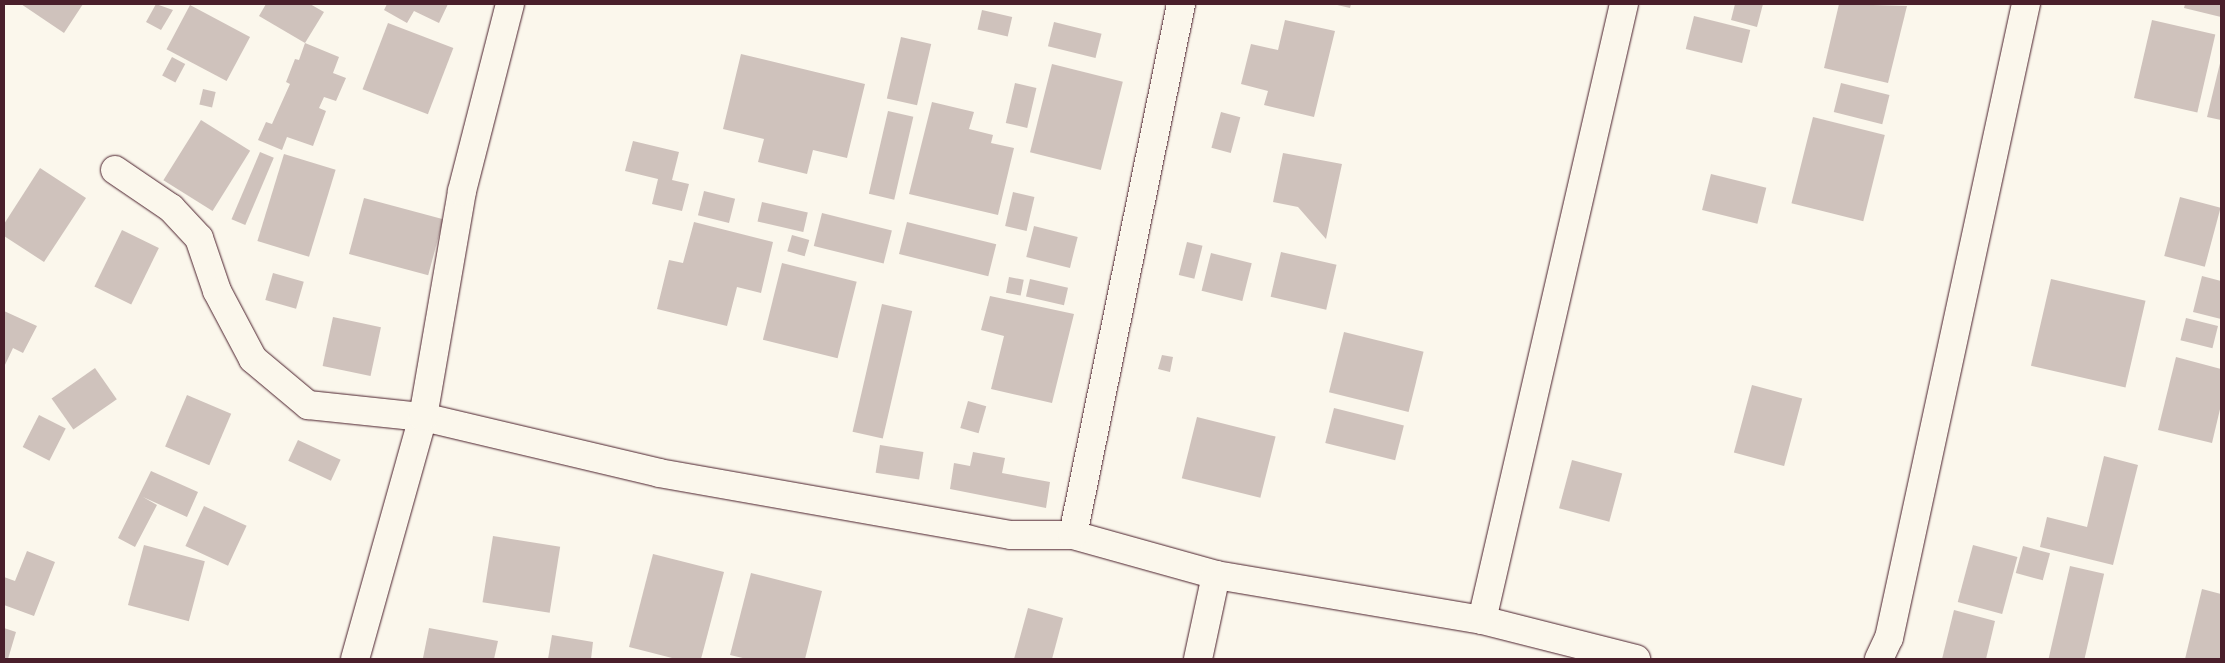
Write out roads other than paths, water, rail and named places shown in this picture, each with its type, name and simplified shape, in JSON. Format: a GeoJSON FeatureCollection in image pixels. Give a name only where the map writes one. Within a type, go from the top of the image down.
{"type":"FeatureCollection","features":[{"type":"Feature","properties":{"kind":"street"},"geometry":{"type":"LineString","coordinates":[[354,659],[423,417],[462,192],[510,4]]}},
{"type":"Feature","properties":{"kind":"street"},"geometry":{"type":"LineString","coordinates":[[1073,535],[1181,4]]}},
{"type":"Feature","properties":{"kind":"street"},"geometry":{"type":"LineString","coordinates":[[1482,620],[1624,4]]}},
{"type":"Feature","properties":{"kind":"street"},"geometry":{"type":"LineString","coordinates":[[1879,659],[1889,638],[2026,4]]}},
{"type":"Feature","properties":{"kind":"street"},"geometry":{"type":"LineString","coordinates":[[115,170],[171,208],[199,238],[217,291],[253,359],[308,405],[423,417],[659,473],[1011,534],[1073,535],[1216,575],[1482,620],[1636,659]]}},
{"type":"Feature","properties":{"kind":"street"},"geometry":{"type":"LineString","coordinates":[[1198,659],[1216,575]]}}]}
